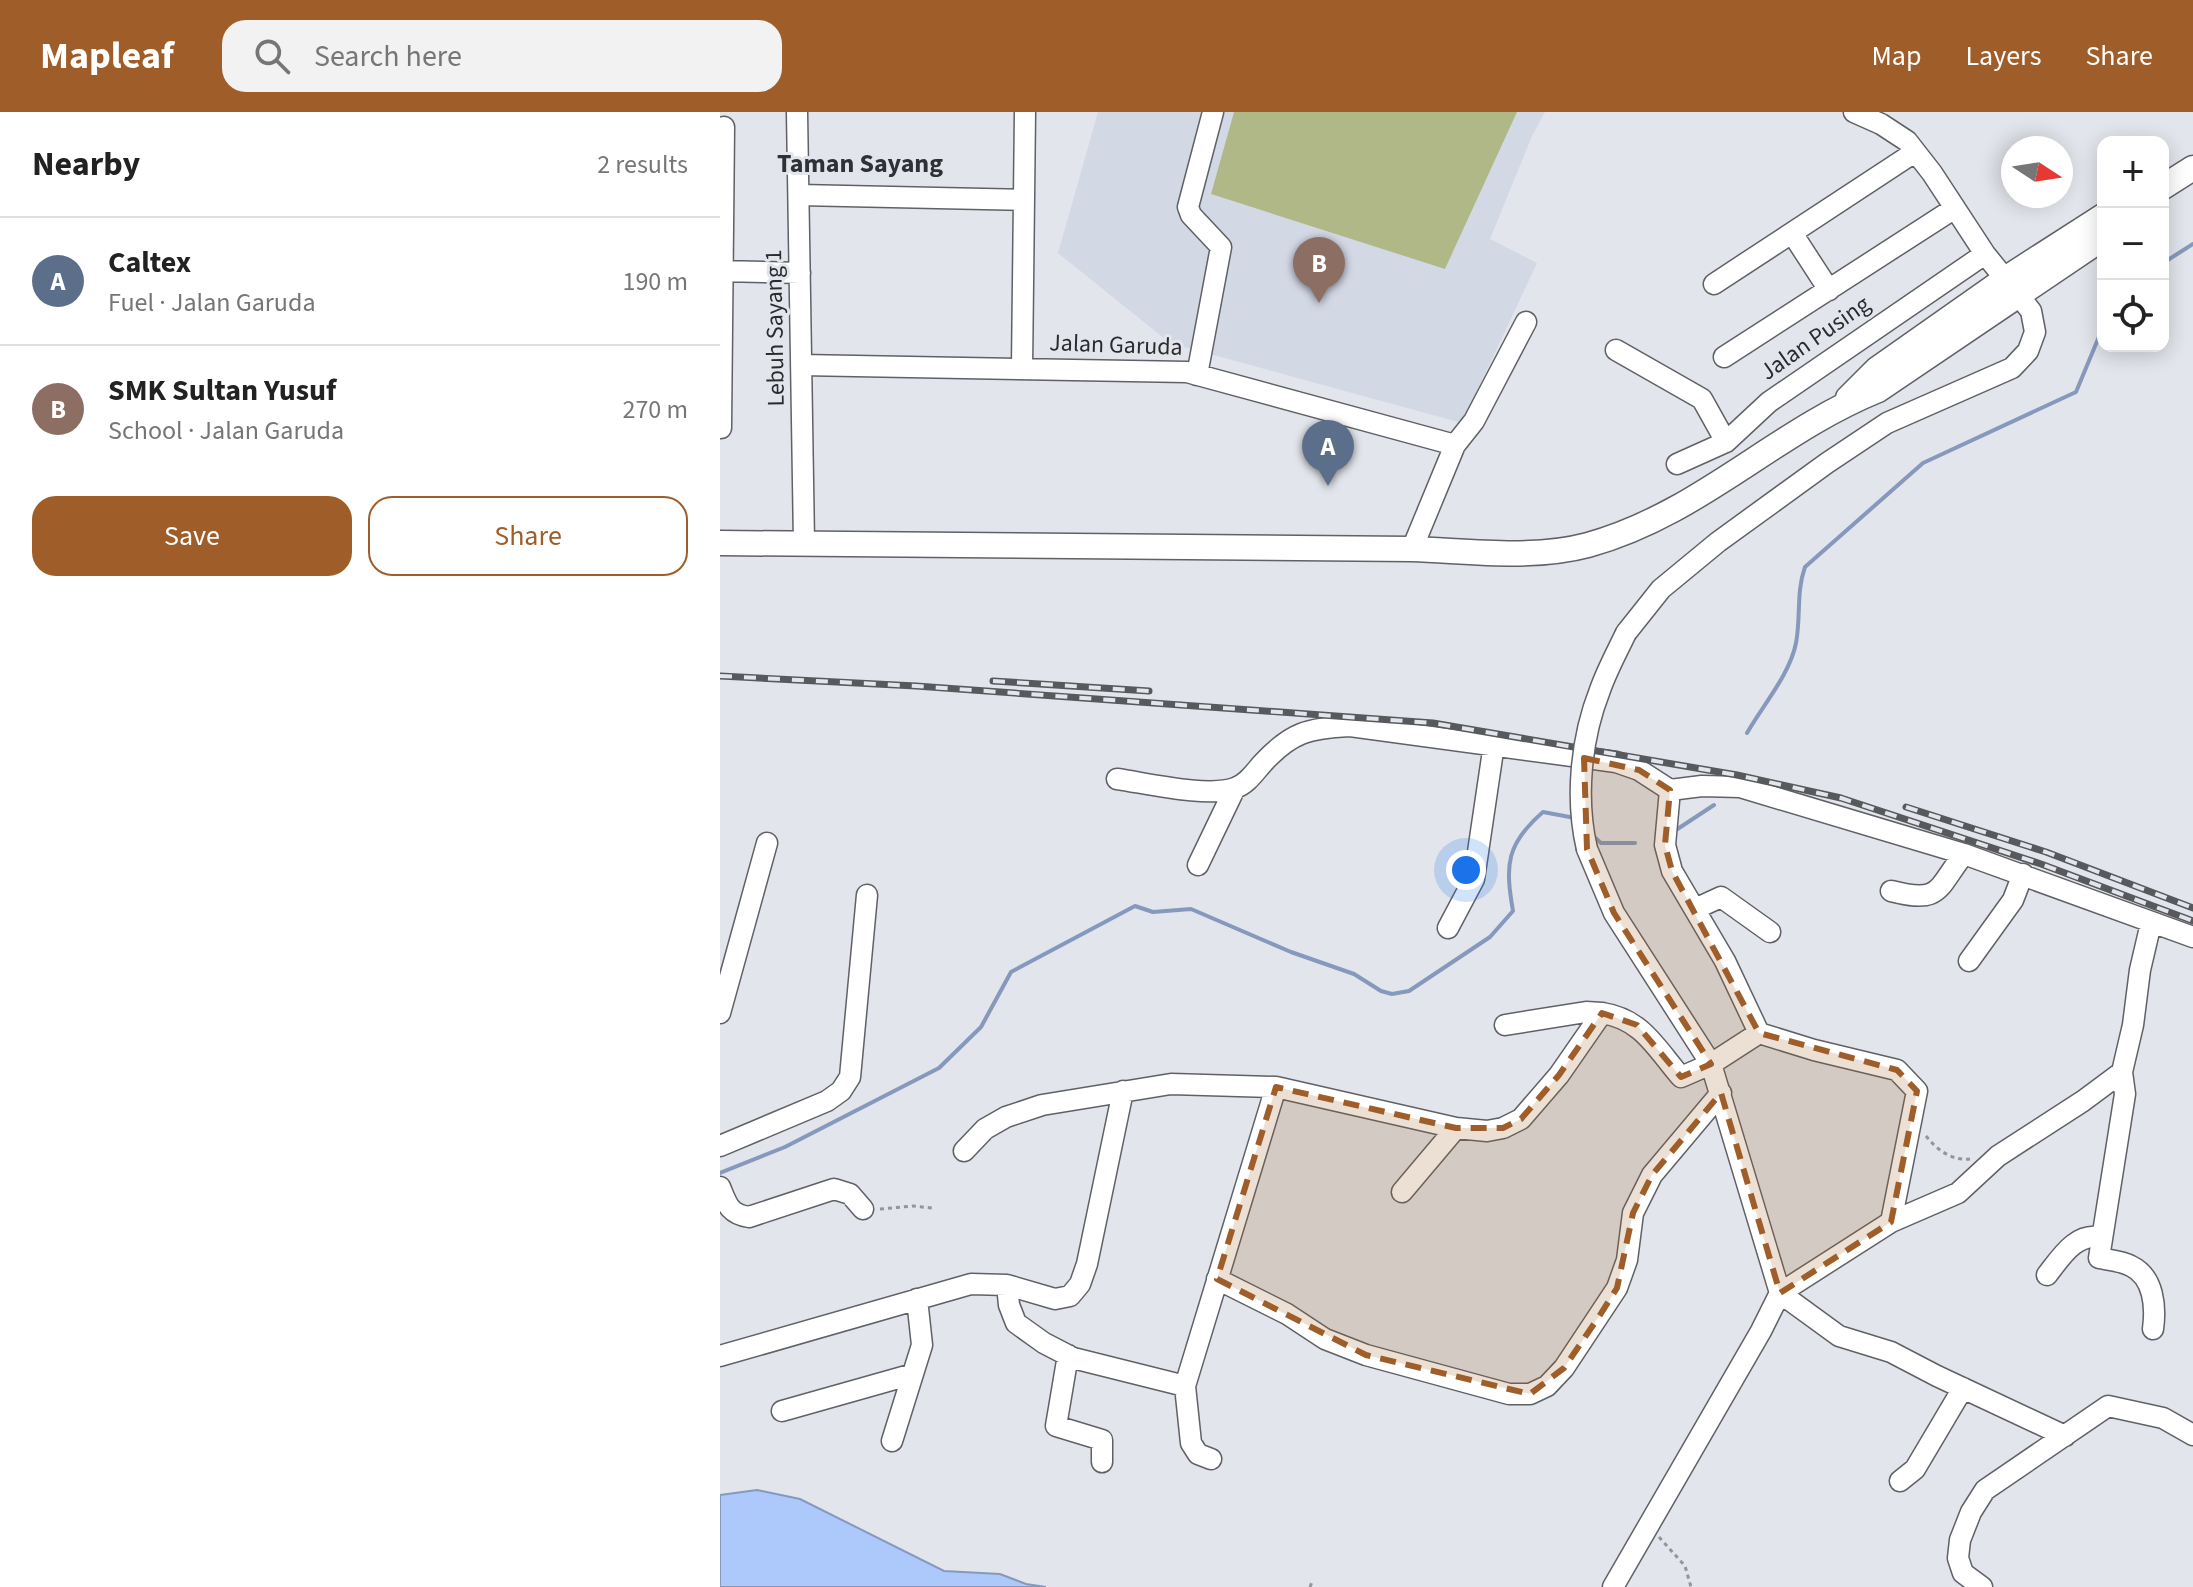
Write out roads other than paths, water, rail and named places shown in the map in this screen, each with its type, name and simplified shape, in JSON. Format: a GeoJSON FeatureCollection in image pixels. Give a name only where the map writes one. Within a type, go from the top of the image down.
{"type":"FeatureCollection","features":[{"type":"Feature","properties":{"kind":"main road"},"geometry":{"type":"LineString","coordinates":[[2012,288],[2097,221]]}},
{"type":"Feature","properties":{"kind":"main road"},"geometry":{"type":"LineString","coordinates":[[720,543],[1514,552],[1586,545],[1662,518],[1704,494],[1840,405],[1877,369],[2097,241]]}},
{"type":"Feature","properties":{"kind":"street","name":"Lebuh Sayang 1"},"geometry":{"type":"LineString","coordinates":[[797,112],[804,543]]}},
{"type":"Feature","properties":{"kind":"street","name":"Jalan Garuda"},"geometry":{"type":"LineString","coordinates":[[1025,112],[1022,368],[1187,372],[1455,445]]}},
{"type":"Feature","properties":{"kind":"street"},"geometry":{"type":"LineString","coordinates":[[1197,375],[1221,247],[1191,215],[1188,204],[1213,112]]}},
{"type":"Feature","properties":{"kind":"street"},"geometry":{"type":"LineString","coordinates":[[1854,112],[1881,124],[1907,141],[1985,254],[2031,311],[2035,332],[2028,351],[2012,368],[1887,423],[1718,542],[1661,589],[1626,633],[1599,691],[1586,743],[1581,791],[1583,831],[1587,849],[1614,913],[1711,1064],[1780,1293],[1839,1336],[1891,1352],[2065,1436]]}},
{"type":"Feature","properties":{"kind":"street"},"geometry":{"type":"LineString","coordinates":[[721,428],[724,127]]}},
{"type":"Feature","properties":{"kind":"street"},"geometry":{"type":"LineString","coordinates":[[1714,284],[1915,152]]}},
{"type":"Feature","properties":{"kind":"street"},"geometry":{"type":"LineString","coordinates":[[799,195],[1024,200]]}},
{"type":"Feature","properties":{"kind":"street"},"geometry":{"type":"LineString","coordinates":[[1724,357],[1955,208]]}},
{"type":"Feature","properties":{"kind":"street"},"geometry":{"type":"LineString","coordinates":[[1792,233],[1829,290]]}},
{"type":"Feature","properties":{"kind":"street","name":"Jalan Pusing"},"geometry":{"type":"LineString","coordinates":[[1677,464],[1726,442],[1769,402],[1985,254]]}},
{"type":"Feature","properties":{"kind":"street"},"geometry":{"type":"LineString","coordinates":[[721,272],[800,273]]}},
{"type":"Feature","properties":{"kind":"street"},"geometry":{"type":"LineString","coordinates":[[1412,549],[1455,445],[1474,421],[1526,322]]}},
{"type":"Feature","properties":{"kind":"street"},"geometry":{"type":"LineString","coordinates":[[1616,350],[1702,399],[1726,442]]}},
{"type":"Feature","properties":{"kind":"street"},"geometry":{"type":"LineString","coordinates":[[801,365],[1022,368]]}},
{"type":"Feature","properties":{"kind":"street"},"geometry":{"type":"LineString","coordinates":[[1117,779],[1187,789],[1217,791],[1235,788],[1248,780],[1292,735],[1317,727],[1350,726],[1494,744],[1616,762],[1639,770],[1670,790],[1702,786],[1740,787],[1964,854],[2193,937]]}},
{"type":"Feature","properties":{"kind":"street"},"geometry":{"type":"LineString","coordinates":[[1448,928],[1474,879],[1494,744]]}},
{"type":"Feature","properties":{"kind":"street"},"geometry":{"type":"LineString","coordinates":[[1198,865],[1235,788]]}},
{"type":"Feature","properties":{"kind":"street"},"geometry":{"type":"LineString","coordinates":[[1670,790],[1665,845],[1672,871],[1725,961],[1759,1033],[1897,1070],[1917,1091],[1891,1222]]}},
{"type":"Feature","properties":{"kind":"street"},"geometry":{"type":"LineString","coordinates":[[720,1013],[767,843]]}},
{"type":"Feature","properties":{"kind":"street"},"geometry":{"type":"LineString","coordinates":[[1891,891],[1924,896],[1939,891],[1964,854]]}},
{"type":"Feature","properties":{"kind":"street"},"geometry":{"type":"LineString","coordinates":[[1969,961],[2013,900],[2023,874]]}},
{"type":"Feature","properties":{"kind":"street"},"geometry":{"type":"LineString","coordinates":[[720,1146],[827,1101],[841,1091],[850,1077],[867,895]]}},
{"type":"Feature","properties":{"kind":"street"},"geometry":{"type":"LineString","coordinates":[[1695,909],[1721,897],[1770,932]]}},
{"type":"Feature","properties":{"kind":"street"},"geometry":{"type":"LineString","coordinates":[[2151,923],[2122,1072],[2125,1094],[2099,1258],[2130,1265],[2142,1273],[2156,1307],[2153,1329]]}},
{"type":"Feature","properties":{"kind":"street"},"geometry":{"type":"LineString","coordinates":[[1505,1025],[1586,1012],[1620,1015],[1637,1025],[1681,1077],[1711,1064],[1759,1033]]}},
{"type":"Feature","properties":{"kind":"street"},"geometry":{"type":"LineString","coordinates":[[964,1151],[985,1129],[1006,1117],[1042,1105],[1171,1084],[1276,1087],[1456,1128],[1487,1131],[1503,1128],[1521,1119],[1559,1075],[1602,1013]]}},
{"type":"Feature","properties":{"kind":"street"},"geometry":{"type":"LineString","coordinates":[[1613,1587],[1780,1293],[1891,1222],[1958,1193],[1998,1156],[2122,1072]]}},
{"type":"Feature","properties":{"kind":"street"},"geometry":{"type":"LineString","coordinates":[[1211,1459],[1198,1454],[1191,1443],[1185,1386],[1276,1087]]}},
{"type":"Feature","properties":{"kind":"street"},"geometry":{"type":"LineString","coordinates":[[720,1356],[971,1284],[1007,1285],[1055,1299],[1070,1296],[1080,1284],[1106,1179],[1123,1091]]}},
{"type":"Feature","properties":{"kind":"street"},"geometry":{"type":"LineString","coordinates":[[1217,1279],[1287,1314],[1325,1339],[1366,1355],[1509,1394],[1530,1394],[1547,1386],[1564,1368],[1600,1315],[1617,1288],[1627,1260],[1633,1213],[1652,1175],[1721,1093]]}},
{"type":"Feature","properties":{"kind":"street"},"geometry":{"type":"LineString","coordinates":[[1402,1192],[1456,1128]]}},
{"type":"Feature","properties":{"kind":"street"},"geometry":{"type":"LineString","coordinates":[[720,1187],[728,1209],[736,1215],[749,1217],[834,1189],[850,1194],[863,1209]]}},
{"type":"Feature","properties":{"kind":"street"},"geometry":{"type":"LineString","coordinates":[[2047,1275],[2079,1240],[2092,1235],[2102,1238]]}},
{"type":"Feature","properties":{"kind":"street"},"geometry":{"type":"LineString","coordinates":[[1007,1285],[1009,1305],[1016,1323],[1068,1355],[1185,1386]]}},
{"type":"Feature","properties":{"kind":"street"},"geometry":{"type":"LineString","coordinates":[[892,1441],[922,1345],[917,1299]]}},
{"type":"Feature","properties":{"kind":"street"},"geometry":{"type":"LineString","coordinates":[[1068,1355],[1056,1426],[1102,1440],[1102,1462]]}},
{"type":"Feature","properties":{"kind":"street"},"geometry":{"type":"LineString","coordinates":[[782,1411],[913,1374]]}},
{"type":"Feature","properties":{"kind":"street"},"geometry":{"type":"LineString","coordinates":[[1900,1481],[1915,1469],[1963,1388]]}},
{"type":"Feature","properties":{"kind":"street"},"geometry":{"type":"LineString","coordinates":[[1982,1587],[1963,1573],[1958,1558],[1960,1540],[1971,1512],[1985,1490],[2108,1406],[2163,1418],[2193,1435]]}},
{"type":"Feature","properties":{"kind":"water"},"geometry":{"type":"Polygon","coordinates":[[[757,1490],[800,1499],[944,1571],[1000,1574],[1026,1584],[1046,1587],[720,1587],[720,1495],[757,1490]]]}},
{"type":"Feature","properties":{"kind":"waterway"},"geometry":{"type":"LineString","coordinates":[[2169,259],[2193,244]]}},
{"type":"Feature","properties":{"kind":"waterway"},"geometry":{"type":"LineString","coordinates":[[1747,733],[1793,655],[1805,567],[1923,463],[2076,392],[2097,341]]}},
{"type":"Feature","properties":{"kind":"waterway"},"geometry":{"type":"LineString","coordinates":[[1676,830],[1714,805]]}},
{"type":"Feature","properties":{"kind":"waterway"},"geometry":{"type":"LineString","coordinates":[[720,1173],[785,1147],[939,1068],[981,1027],[1011,972],[1135,906],[1153,912],[1191,909],[1291,952],[1354,974],[1381,991],[1392,994],[1409,991],[1490,937],[1513,911],[1509,881],[1511,856],[1515,845],[1531,824],[1543,812],[1575,818]]}},
{"type":"Feature","properties":{"kind":"waterway"},"geometry":{"type":"LineString","coordinates":[[1592,835],[1601,843],[1635,843]]}},
{"type":"Feature","properties":{"kind":"railway"},"geometry":{"type":"LineString","coordinates":[[720,676],[916,686],[1433,723],[1737,775],[1841,798],[2041,864],[2193,921]]}},
{"type":"Feature","properties":{"kind":"railway"},"geometry":{"type":"LineString","coordinates":[[993,681],[1149,691]]}},
{"type":"Feature","properties":{"kind":"railway"},"geometry":{"type":"LineString","coordinates":[[1906,807],[2046,852],[2193,908]]}},
{"type":"Feature","properties":{"kind":"place","name":"SMK Sultan Yusuf"},"geometry":{"type":"Point","coordinates":[1319,303]}},
{"type":"Feature","properties":{"kind":"place","name":"Caltex"},"geometry":{"type":"Point","coordinates":[1328,486]}},
{"type":"Feature","properties":{"kind":"district","name":"Taman Sayang"},"geometry":{"type":"Point","coordinates":[860,163]}}]}
